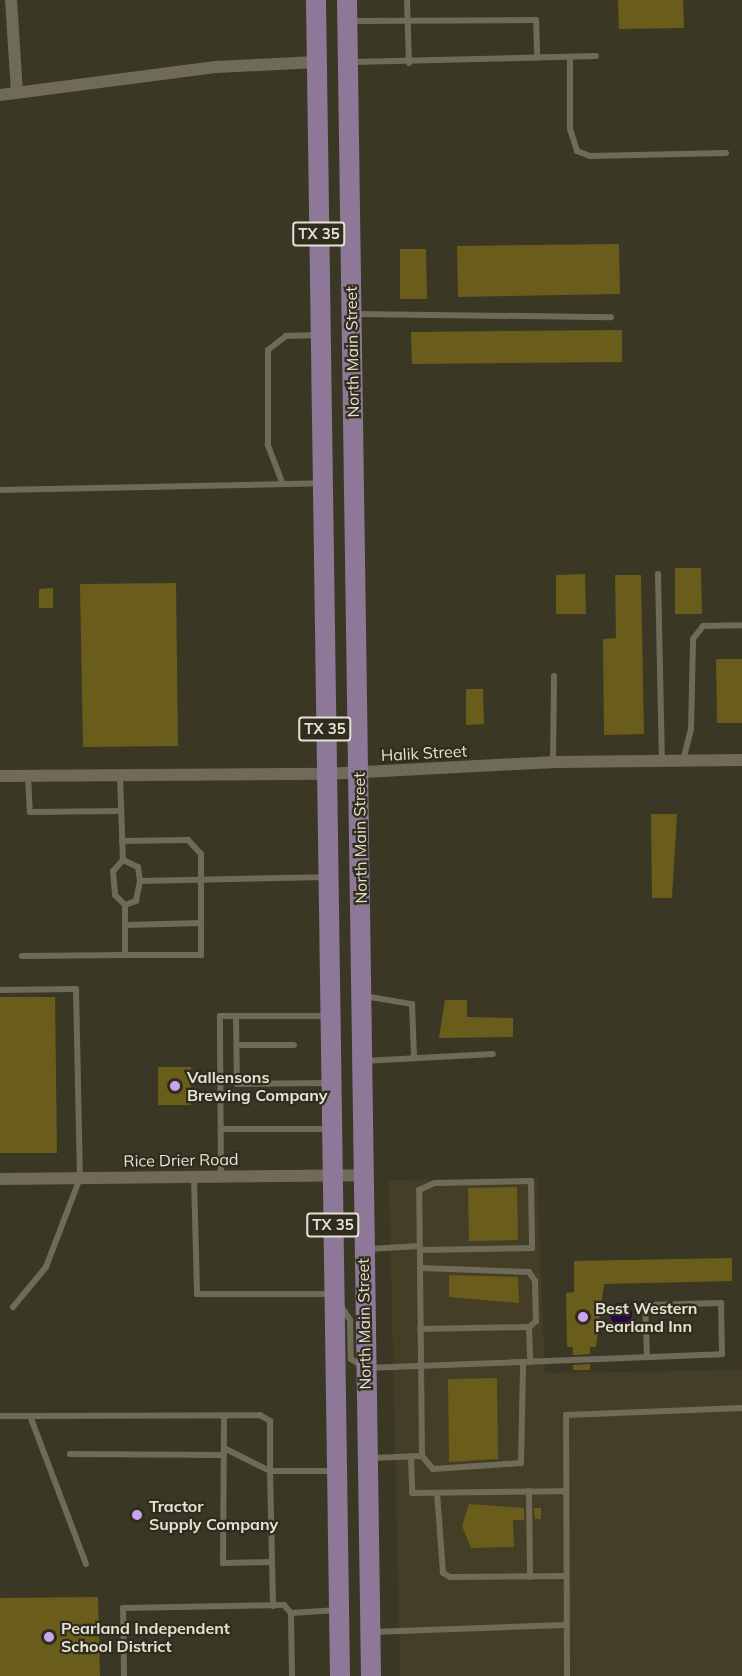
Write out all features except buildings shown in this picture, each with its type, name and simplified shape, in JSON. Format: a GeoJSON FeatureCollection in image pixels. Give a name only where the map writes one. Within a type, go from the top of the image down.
{"type":"FeatureCollection","features":[{"type":"Feature","properties":{"kind":"main road","name":"North Main Street"},"geometry":{"type":"LineString","coordinates":[[316,0],[340,1676]]}},
{"type":"Feature","properties":{"kind":"main road","name":"North Main Street"},"geometry":{"type":"LineString","coordinates":[[347,0],[364,1061],[363,1249],[371,1676]]}},
{"type":"Feature","properties":{"kind":"main road"},"geometry":{"type":"LineString","coordinates":[[317,62],[348,61]]}},
{"type":"Feature","properties":{"kind":"main road"},"geometry":{"type":"LineString","coordinates":[[322,483],[354,482]]}},
{"type":"Feature","properties":{"kind":"street"},"geometry":{"type":"LineString","coordinates":[[11,0],[17,93]]}},
{"type":"Feature","properties":{"kind":"street"},"geometry":{"type":"LineString","coordinates":[[0,95],[217,67],[317,62]]}},
{"type":"Feature","properties":{"kind":"street","name":"Halik Street"},"geometry":{"type":"LineString","coordinates":[[0,776],[326,774],[553,762],[742,760]]}},
{"type":"Feature","properties":{"kind":"street","name":"Rice Drier Road"},"geometry":{"type":"LineString","coordinates":[[0,1179],[363,1175]]}},
{"type":"Feature","properties":{"kind":"lane"},"geometry":{"type":"LineString","coordinates":[[407,0],[409,63]]}},
{"type":"Feature","properties":{"kind":"lane"},"geometry":{"type":"LineString","coordinates":[[347,21],[536,20],[537,58]]}},
{"type":"Feature","properties":{"kind":"lane"},"geometry":{"type":"LineString","coordinates":[[348,61],[409,63],[596,56]]}},
{"type":"Feature","properties":{"kind":"lane"},"geometry":{"type":"LineString","coordinates":[[570,57],[570,129],[577,151],[590,156],[726,153]]}},
{"type":"Feature","properties":{"kind":"lane"},"geometry":{"type":"LineString","coordinates":[[352,314],[611,317]]}},
{"type":"Feature","properties":{"kind":"lane"},"geometry":{"type":"LineString","coordinates":[[282,482],[268,445],[268,350],[286,336],[321,335]]}},
{"type":"Feature","properties":{"kind":"lane"},"geometry":{"type":"LineString","coordinates":[[0,490],[271,487],[282,482],[322,483]]}},
{"type":"Feature","properties":{"kind":"lane"},"geometry":{"type":"LineString","coordinates":[[658,574],[662,761]]}},
{"type":"Feature","properties":{"kind":"lane"},"geometry":{"type":"LineString","coordinates":[[683,761],[691,730],[693,639],[703,626],[742,625]]}},
{"type":"Feature","properties":{"kind":"lane"},"geometry":{"type":"LineString","coordinates":[[553,762],[554,676]]}},
{"type":"Feature","properties":{"kind":"lane"},"geometry":{"type":"LineString","coordinates":[[120,774],[123,860],[113,871],[115,895],[124,905],[125,955]]}},
{"type":"Feature","properties":{"kind":"lane"},"geometry":{"type":"LineString","coordinates":[[28,776],[30,812],[121,811]]}},
{"type":"Feature","properties":{"kind":"lane"},"geometry":{"type":"LineString","coordinates":[[22,956],[201,955],[201,879],[196,842],[122,841]]}},
{"type":"Feature","properties":{"kind":"lane"},"geometry":{"type":"LineString","coordinates":[[123,860],[138,867],[140,880],[136,901],[124,905]]}},
{"type":"Feature","properties":{"kind":"lane"},"geometry":{"type":"LineString","coordinates":[[140,880],[328,877]]}},
{"type":"Feature","properties":{"kind":"lane"},"geometry":{"type":"LineString","coordinates":[[124,925],[201,923]]}},
{"type":"Feature","properties":{"kind":"lane"},"geometry":{"type":"LineString","coordinates":[[0,990],[76,988],[80,1178],[59,1242],[13,1307]]}},
{"type":"Feature","properties":{"kind":"lane"},"geometry":{"type":"LineString","coordinates":[[363,996],[412,1004],[414,1056]]}},
{"type":"Feature","properties":{"kind":"lane"},"geometry":{"type":"LineString","coordinates":[[221,1176],[220,1016],[330,1016]]}},
{"type":"Feature","properties":{"kind":"lane"},"geometry":{"type":"LineString","coordinates":[[236,1016],[237,1084],[331,1083]]}},
{"type":"Feature","properties":{"kind":"lane"},"geometry":{"type":"LineString","coordinates":[[237,1045],[294,1045]]}},
{"type":"Feature","properties":{"kind":"lane"},"geometry":{"type":"LineString","coordinates":[[364,1061],[414,1056],[494,1054]]}},
{"type":"Feature","properties":{"kind":"lane"},"geometry":{"type":"LineString","coordinates":[[221,1129],[332,1129]]}},
{"type":"Feature","properties":{"kind":"lane"},"geometry":{"type":"LineString","coordinates":[[194,1177],[196,1294],[333,1294],[350,1320],[351,1359],[365,1368],[526,1363],[646,1355],[722,1354],[721,1304],[645,1305],[646,1355]]}},
{"type":"Feature","properties":{"kind":"lane"},"geometry":{"type":"LineString","coordinates":[[363,1249],[419,1248],[532,1248],[531,1181],[422,1185],[419,1248],[422,1456],[433,1469],[521,1463],[529,1327]]}},
{"type":"Feature","properties":{"kind":"lane"},"geometry":{"type":"LineString","coordinates":[[420,1268],[529,1272],[535,1281],[536,1322],[529,1327],[420,1329]]}},
{"type":"Feature","properties":{"kind":"lane"},"geometry":{"type":"LineString","coordinates":[[567,1676],[564,1421],[571,1412],[742,1408]]}},
{"type":"Feature","properties":{"kind":"lane"},"geometry":{"type":"LineString","coordinates":[[224,1415],[223,1563],[272,1562]]}},
{"type":"Feature","properties":{"kind":"lane"},"geometry":{"type":"LineString","coordinates":[[0,1416],[260,1415],[270,1421],[273,1605]]}},
{"type":"Feature","properties":{"kind":"lane"},"geometry":{"type":"LineString","coordinates":[[30,1416],[86,1564]]}},
{"type":"Feature","properties":{"kind":"lane"},"geometry":{"type":"LineString","coordinates":[[70,1454],[224,1452],[270,1471],[336,1471]]}},
{"type":"Feature","properties":{"kind":"lane"},"geometry":{"type":"LineString","coordinates":[[411,1456],[412,1493],[565,1491]]}},
{"type":"Feature","properties":{"kind":"lane"},"geometry":{"type":"LineString","coordinates":[[368,1458],[422,1456]]}},
{"type":"Feature","properties":{"kind":"lane"},"geometry":{"type":"LineString","coordinates":[[529,1491],[530,1577]]}},
{"type":"Feature","properties":{"kind":"lane"},"geometry":{"type":"LineString","coordinates":[[437,1493],[443,1572],[450,1577],[566,1576]]}},
{"type":"Feature","properties":{"kind":"lane"},"geometry":{"type":"LineString","coordinates":[[124,1676],[123,1608],[273,1605],[284,1605],[291,1613],[292,1676]]}},
{"type":"Feature","properties":{"kind":"lane"},"geometry":{"type":"LineString","coordinates":[[291,1613],[339,1610]]}},
{"type":"Feature","properties":{"kind":"lane"},"geometry":{"type":"LineString","coordinates":[[370,1632],[566,1625]]}},
{"type":"Feature","properties":{"kind":"shaded area"},"geometry":{"type":"Polygon","coordinates":[[[537,1178],[545,1373],[742,1370],[742,1676],[400,1676],[389,1180],[537,1178]]]}},
{"type":"Feature","properties":{"kind":"shaded area"},"geometry":{"type":"Polygon","coordinates":[[[621,1303],[629,1306],[632,1314],[629,1322],[621,1325],[613,1322],[610,1314],[613,1306],[621,1303]]]}},
{"type":"Feature","properties":{"kind":"place","name":"Vallensons Brewing Company"},"geometry":{"type":"Point","coordinates":[175,1086]}},
{"type":"Feature","properties":{"kind":"place","name":"Best Western Pearland Inn"},"geometry":{"type":"Point","coordinates":[583,1317]}},
{"type":"Feature","properties":{"kind":"place","name":"Tractor Supply Company"},"geometry":{"type":"Point","coordinates":[137,1515]}},
{"type":"Feature","properties":{"kind":"place","name":"Pearland Independent School District"},"geometry":{"type":"Point","coordinates":[49,1637]}}]}
